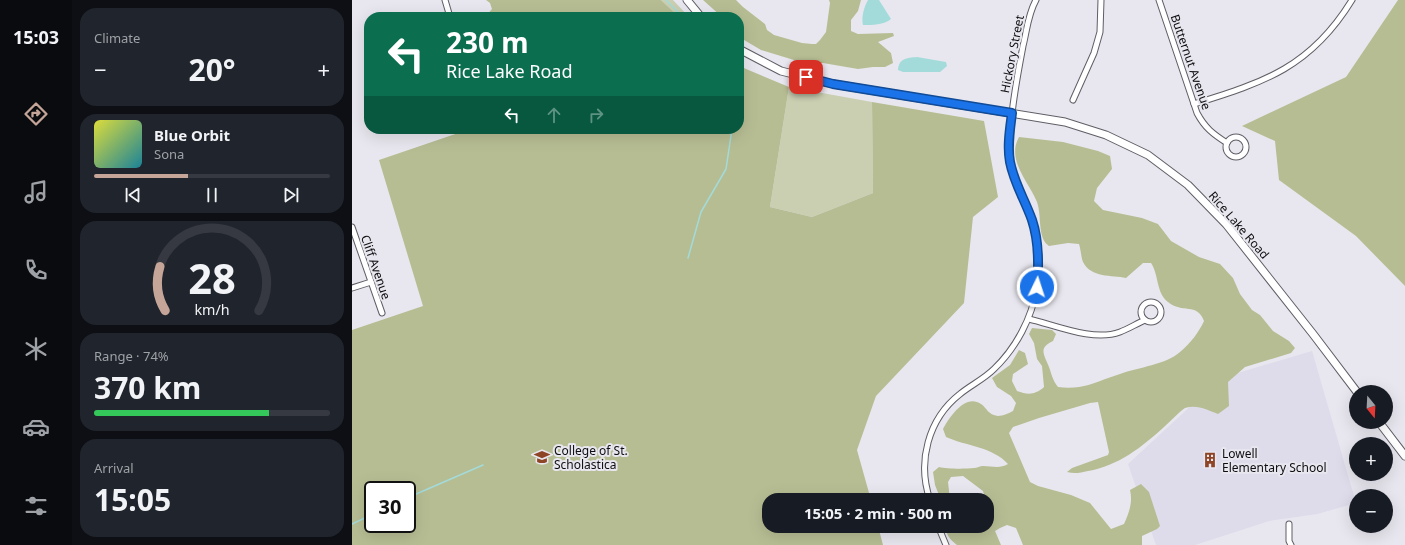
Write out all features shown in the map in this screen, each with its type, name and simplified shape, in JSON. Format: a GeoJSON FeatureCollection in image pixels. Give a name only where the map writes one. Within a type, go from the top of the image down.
{"type":"FeatureCollection","features":[{"type":"Feature","properties":{"kind":"main road"},"geometry":{"type":"LineString","coordinates":[[687,0],[697,12]]}},
{"type":"Feature","properties":{"kind":"main road","name":"Rice Lake Road"},"geometry":{"type":"LineString","coordinates":[[744,52],[781,71],[833,84],[1064,122],[1106,135],[1148,155],[1188,185],[1226,224],[1308,327],[1352,385]]}},
{"type":"Feature","properties":{"kind":"main road"},"geometry":{"type":"LineString","coordinates":[[1384,429],[1405,456]]}},
{"type":"Feature","properties":{"kind":"street"},"geometry":{"type":"LineString","coordinates":[[445,0],[449,12]]}},
{"type":"Feature","properties":{"kind":"street","name":"Hickory Street"},"geometry":{"type":"LineString","coordinates":[[928,493],[925,479],[925,456],[929,439],[939,418],[948,405],[998,365],[1010,351],[1029,318],[1037,287],[1039,259],[1037,239],[1032,221],[1016,183],[1010,161],[1008,144],[1019,67],[1031,10],[1036,0]]}},
{"type":"Feature","properties":{"kind":"street"},"geometry":{"type":"LineString","coordinates":[[1073,100],[1094,53],[1100,32],[1101,0]]}},
{"type":"Feature","properties":{"kind":"street","name":"Butternut Avenue"},"geometry":{"type":"LineString","coordinates":[[1159,0],[1194,104],[1202,123],[1211,132],[1227,143]]}},
{"type":"Feature","properties":{"kind":"street"},"geometry":{"type":"LineString","coordinates":[[1194,104],[1257,83],[1280,72],[1297,61],[1323,39],[1352,0]]}},
{"type":"Feature","properties":{"kind":"street","name":"Butternut Avenue"},"geometry":{"type":"LineString","coordinates":[[1237,136],[1240,137],[1246,145],[1246,151],[1244,154],[1237,157],[1231,156],[1226,150],[1227,143],[1231,138],[1237,136]]}},
{"type":"Feature","properties":{"kind":"street","name":"Cliff Avenue"},"geometry":{"type":"LineString","coordinates":[[352,227],[382,313]]}},
{"type":"Feature","properties":{"kind":"street"},"geometry":{"type":"LineString","coordinates":[[352,288],[371,282]]}},
{"type":"Feature","properties":{"kind":"street"},"geometry":{"type":"LineString","coordinates":[[1029,318],[1082,333],[1101,335],[1119,332],[1145,320]]}},
{"type":"Feature","properties":{"kind":"street"},"geometry":{"type":"LineString","coordinates":[[1289,524],[1289,540],[1291,545]]}},
{"type":"Feature","properties":{"kind":"street"},"geometry":{"type":"LineString","coordinates":[[941,533],[946,545]]}},
{"type":"Feature","properties":{"kind":"shaded area"},"geometry":{"type":"Polygon","coordinates":[[[486,0],[661,0],[674,12],[489,12],[492,9],[490,3],[486,0]]]}},
{"type":"Feature","properties":{"kind":"shaded area"},"geometry":{"type":"Polygon","coordinates":[[[661,0],[673,0],[684,12],[674,12],[661,0]]]}},
{"type":"Feature","properties":{"kind":"shaded area"},"geometry":{"type":"Polygon","coordinates":[[[703,0],[736,0],[765,24],[767,30],[774,35],[802,43],[816,44],[826,32],[830,3],[829,0],[861,0],[858,11],[851,20],[851,31],[858,34],[893,33],[894,36],[878,42],[891,53],[893,63],[885,67],[858,69],[823,63],[807,64],[761,50],[744,40],[744,12],[716,12],[703,0]]]}},
{"type":"Feature","properties":{"kind":"shaded area"},"geometry":{"type":"Polygon","coordinates":[[[868,0],[879,0],[891,19],[881,24],[863,25],[863,12],[868,0]]]}},
{"type":"Feature","properties":{"kind":"shaded area"},"geometry":{"type":"Polygon","coordinates":[[[1398,0],[1405,0],[1405,286],[1356,236],[1279,180],[1275,141],[1242,126],[1346,77],[1398,0]]]}},
{"type":"Feature","properties":{"kind":"shaded area"},"geometry":{"type":"Polygon","coordinates":[[[917,57],[946,62],[947,66],[940,72],[903,72],[898,70],[900,63],[904,59],[917,57]]]}},
{"type":"Feature","properties":{"kind":"shaded area"},"geometry":{"type":"Polygon","coordinates":[[[744,68],[789,87],[770,207],[812,217],[873,193],[872,102],[984,121],[998,197],[973,217],[964,303],[876,396],[857,450],[869,493],[762,493],[762,533],[880,533],[883,545],[352,545],[352,330],[423,306],[379,160],[455,134],[744,134],[744,68]]]}},
{"type":"Feature","properties":{"kind":"shaded area"},"geometry":{"type":"Polygon","coordinates":[[[789,87],[872,102],[873,193],[812,217],[770,207],[789,87]]]}},
{"type":"Feature","properties":{"kind":"shaded area"},"geometry":{"type":"Polygon","coordinates":[[[1019,137],[1063,142],[1098,151],[1110,156],[1112,169],[1097,188],[1094,201],[1103,210],[1142,218],[1158,224],[1171,241],[1199,257],[1220,264],[1233,278],[1240,294],[1252,310],[1260,315],[1273,331],[1289,341],[1295,348],[1291,353],[1245,367],[1228,382],[1229,406],[1218,414],[1198,407],[1185,408],[1156,434],[1129,455],[1109,465],[1099,468],[1080,473],[1067,472],[1072,468],[1108,455],[1109,452],[1098,402],[1039,418],[1013,427],[1009,433],[1030,482],[1038,486],[1071,495],[1090,503],[1111,529],[1124,524],[1130,507],[1130,490],[1141,484],[1149,492],[1160,526],[1142,536],[1142,545],[1023,545],[1016,528],[1007,525],[995,531],[1001,545],[957,545],[950,539],[946,533],[994,533],[994,493],[984,493],[983,491],[963,476],[951,477],[948,482],[949,493],[938,493],[933,472],[939,467],[966,469],[983,466],[999,467],[1008,464],[1002,458],[987,450],[946,437],[943,429],[953,413],[958,408],[969,402],[975,401],[981,404],[990,413],[998,416],[1002,416],[1013,411],[1016,403],[1011,396],[997,387],[992,378],[1010,365],[1019,350],[1025,353],[1028,364],[1013,374],[1012,381],[1017,391],[1031,394],[1038,392],[1044,387],[1042,366],[1037,359],[1034,343],[1029,334],[1032,328],[1052,330],[1056,334],[1053,341],[1045,346],[1044,355],[1053,379],[1058,387],[1071,388],[1089,385],[1167,360],[1180,352],[1187,345],[1197,334],[1204,321],[1201,315],[1197,312],[1173,305],[1164,298],[1159,289],[1154,268],[1151,263],[1143,263],[1126,278],[1102,275],[1091,271],[1083,262],[1079,244],[1068,243],[1049,246],[1045,242],[1041,232],[1037,202],[1020,171],[1017,162],[1015,154],[1019,137]]]}},
{"type":"Feature","properties":{"kind":"shaded area"},"geometry":{"type":"Polygon","coordinates":[[[1312,351],[1352,489],[1349,489],[1349,505],[1317,514],[1269,521],[1195,545],[1156,545],[1128,464],[1221,378],[1312,351]]]}},
{"type":"Feature","properties":{"kind":"waterway"},"geometry":{"type":"LineString","coordinates":[[666,0],[678,12]]}},
{"type":"Feature","properties":{"kind":"waterway"},"geometry":{"type":"LineString","coordinates":[[688,258],[701,212],[726,169],[731,134]]}},
{"type":"Feature","properties":{"kind":"waterway"},"geometry":{"type":"LineString","coordinates":[[416,494],[483,465]]}},
{"type":"Feature","properties":{"kind":"waterway"},"geometry":{"type":"LineString","coordinates":[[352,524],[364,518]]}},
{"type":"Feature","properties":{"kind":"place","name":"College of St. Scholastica"},"geometry":{"type":"Point","coordinates":[542,457]}},
{"type":"Feature","properties":{"kind":"place","name":"Lowell Elementary School"},"geometry":{"type":"Point","coordinates":[1210,460]}},
{"type":"Feature","properties":{"kind":"route"},"geometry":{"type":"LineString","coordinates":[[806,77],[833,84],[1012,113],[1008,144],[1010,161],[1016,183],[1027,207],[1037,239],[1039,259],[1037,287]]}}]}
